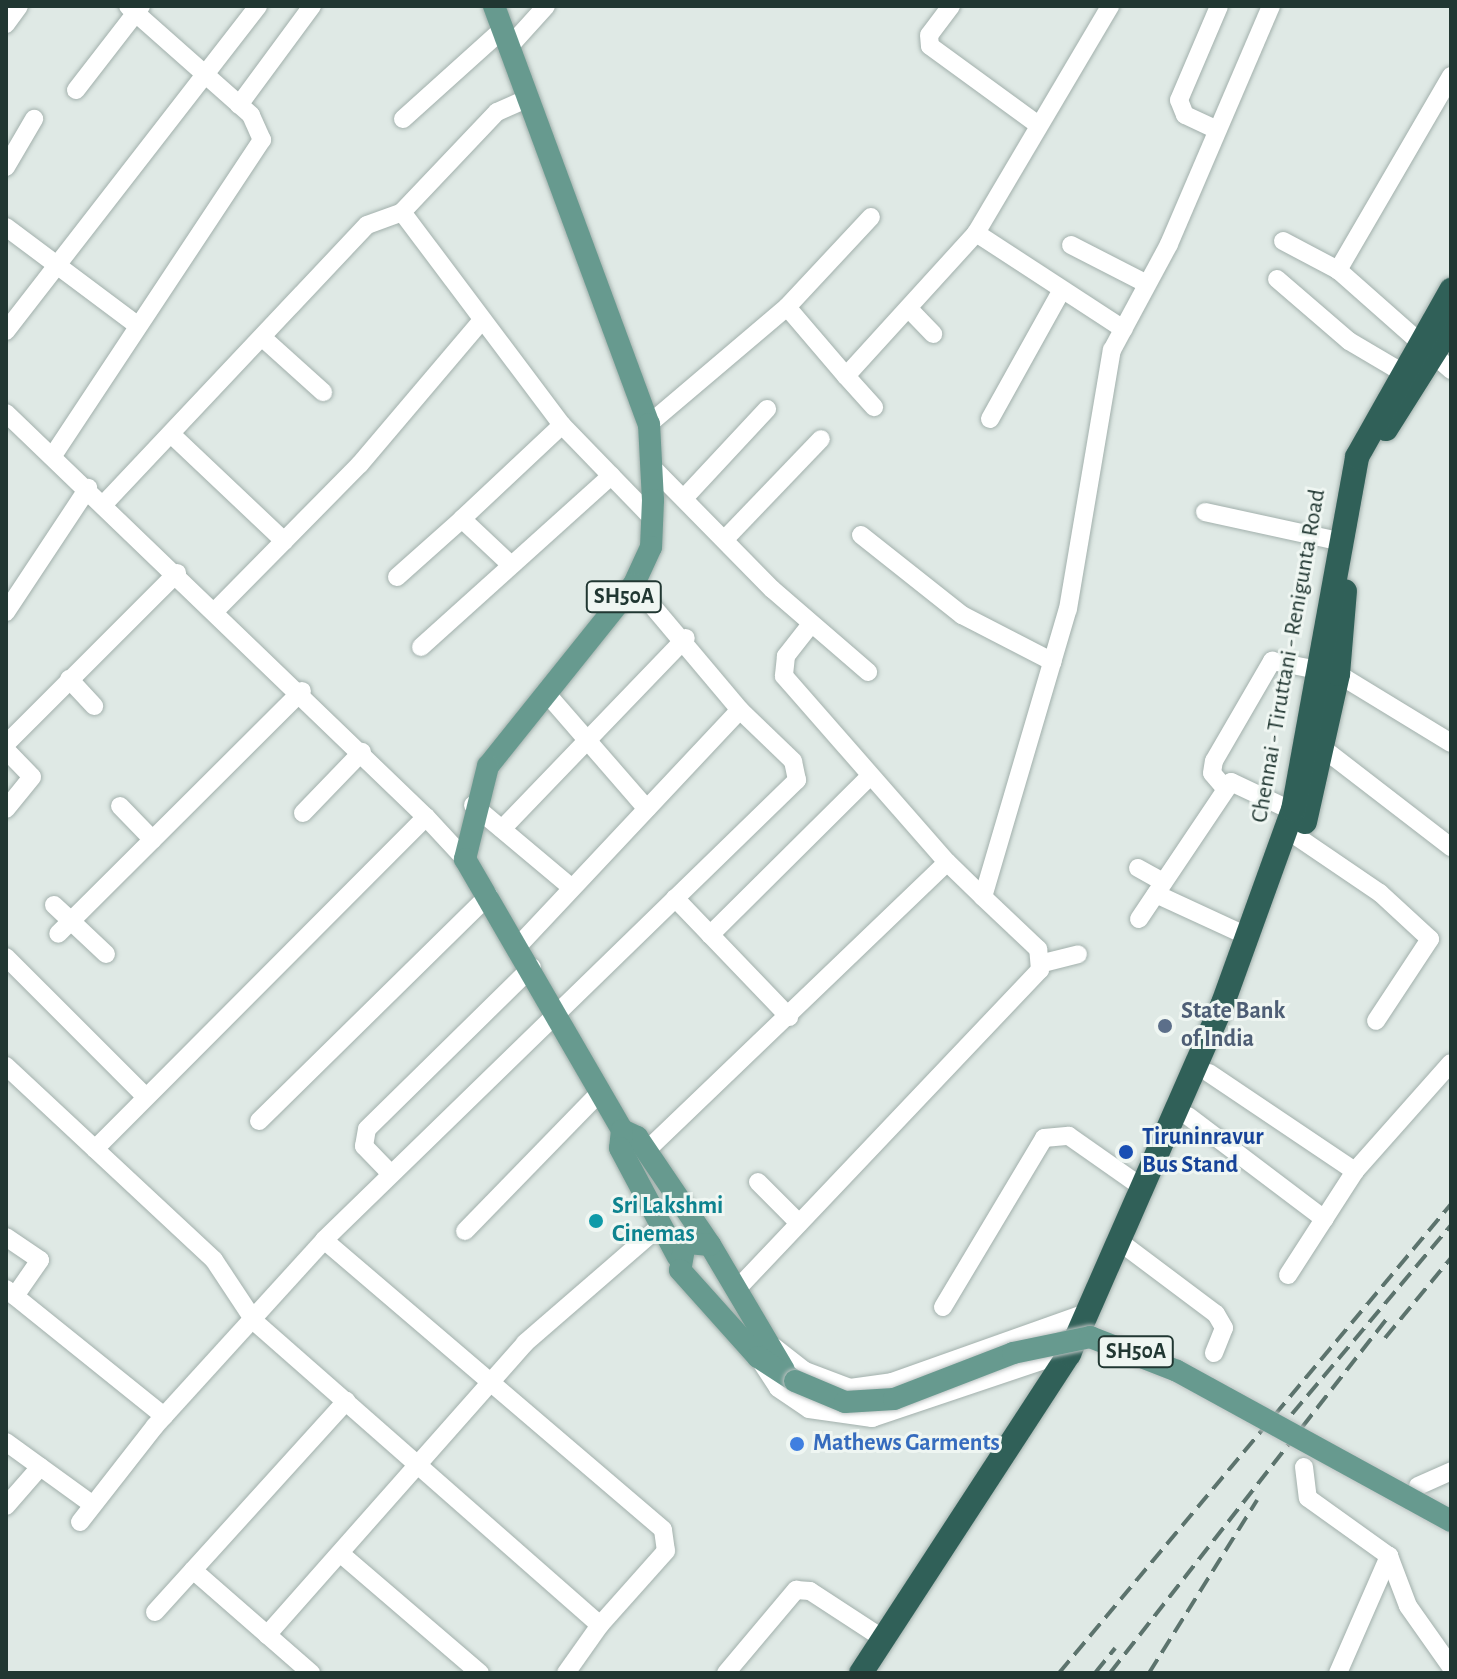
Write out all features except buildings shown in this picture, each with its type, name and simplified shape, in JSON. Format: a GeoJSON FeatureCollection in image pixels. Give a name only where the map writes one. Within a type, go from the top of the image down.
{"type":"FeatureCollection","features":[{"type":"Feature","properties":{"kind":"highway","name":"Chennai - Tiruttani - Renigunta Road"},"geometry":{"type":"LineString","coordinates":[[1433,356],[1451,290]]}},
{"type":"Feature","properties":{"kind":"highway","name":"Chennai - Tiruttani - Renigunta Road"},"geometry":{"type":"LineString","coordinates":[[874,1673],[1037,1430],[1085,1350],[1143,1188],[1247,936],[1300,822],[1348,554],[1369,466],[1451,326]]}},
{"type":"Feature","properties":{"kind":"highway","name":"Chennai - Tiruttani - Renigunta Road"},"geometry":{"type":"LineString","coordinates":[[861,1673],[1071,1351],[1209,1073],[1325,750],[1338,541],[1357,457],[1400,371],[1433,356]]}},
{"type":"Feature","properties":{"kind":"main road","name":"SH50A"},"geometry":{"type":"LineString","coordinates":[[465,859],[473,805],[488,766],[634,584],[651,547],[653,468],[649,424],[494,6]]}},
{"type":"Feature","properties":{"kind":"main road"},"geometry":{"type":"LineString","coordinates":[[465,859],[520,944],[555,1014],[622,1130],[646,1151],[737,1289],[765,1351]]}},
{"type":"Feature","properties":{"kind":"main road"},"geometry":{"type":"LineString","coordinates":[[622,1130],[620,1148],[678,1257],[680,1270],[765,1351]]}},
{"type":"Feature","properties":{"kind":"main road"},"geometry":{"type":"LineString","coordinates":[[678,1257],[685,1243],[710,1245]]}},
{"type":"Feature","properties":{"kind":"main road","name":"SH50A"},"geometry":{"type":"LineString","coordinates":[[765,1351],[790,1375],[845,1402],[894,1399],[1013,1353],[1090,1337],[1177,1371],[1451,1521]]}},
{"type":"Feature","properties":{"kind":"street"},"geometry":{"type":"LineString","coordinates":[[6,24],[19,6]]}},
{"type":"Feature","properties":{"kind":"street"},"geometry":{"type":"LineString","coordinates":[[6,331],[201,72],[258,6]]}},
{"type":"Feature","properties":{"kind":"street"},"geometry":{"type":"LineString","coordinates":[[239,105],[312,6]]}},
{"type":"Feature","properties":{"kind":"street"},"geometry":{"type":"LineString","coordinates":[[403,119],[546,6]]}},
{"type":"Feature","properties":{"kind":"street"},"geometry":{"type":"LineString","coordinates":[[951,6],[929,35],[930,46],[1037,124]]}},
{"type":"Feature","properties":{"kind":"street"},"geometry":{"type":"LineString","coordinates":[[1213,128],[1185,115],[1179,100],[1219,6]]}},
{"type":"Feature","properties":{"kind":"street"},"geometry":{"type":"LineString","coordinates":[[983,897],[1053,662],[1102,399],[1123,329],[1147,284],[1213,128],[1271,6]]}},
{"type":"Feature","properties":{"kind":"street"},"geometry":{"type":"LineString","coordinates":[[54,454],[262,140],[239,105],[135,8],[76,90]]}},
{"type":"Feature","properties":{"kind":"street"},"geometry":{"type":"LineString","coordinates":[[846,376],[911,311],[976,233],[1105,8]]}},
{"type":"Feature","properties":{"kind":"street"},"geometry":{"type":"LineString","coordinates":[[1338,270],[1451,76]]}},
{"type":"Feature","properties":{"kind":"street"},"geometry":{"type":"LineString","coordinates":[[104,504],[367,225],[402,212],[497,112],[528,98]]}},
{"type":"Feature","properties":{"kind":"street"},"geometry":{"type":"LineString","coordinates":[[8,161],[34,119]]}},
{"type":"Feature","properties":{"kind":"street"},"geometry":{"type":"LineString","coordinates":[[402,212],[562,425],[651,517]]}},
{"type":"Feature","properties":{"kind":"street"},"geometry":{"type":"LineString","coordinates":[[649,424],[787,307],[871,217]]}},
{"type":"Feature","properties":{"kind":"street"},"geometry":{"type":"LineString","coordinates":[[6,227],[137,325]]}},
{"type":"Feature","properties":{"kind":"street"},"geometry":{"type":"LineString","coordinates":[[976,233],[1060,293],[1123,329]]}},
{"type":"Feature","properties":{"kind":"street"},"geometry":{"type":"LineString","coordinates":[[1283,241],[1338,270],[1433,356]]}},
{"type":"Feature","properties":{"kind":"street"},"geometry":{"type":"LineString","coordinates":[[1071,245],[1147,284]]}},
{"type":"Feature","properties":{"kind":"street"},"geometry":{"type":"LineString","coordinates":[[1277,279],[1349,341],[1400,371]]}},
{"type":"Feature","properties":{"kind":"street"},"geometry":{"type":"LineString","coordinates":[[990,419],[1060,293]]}},
{"type":"Feature","properties":{"kind":"street"},"geometry":{"type":"LineString","coordinates":[[787,307],[874,407]]}},
{"type":"Feature","properties":{"kind":"street"},"geometry":{"type":"LineString","coordinates":[[911,311],[933,334]]}},
{"type":"Feature","properties":{"kind":"street"},"geometry":{"type":"LineString","coordinates":[[216,610],[284,541],[482,320]]}},
{"type":"Feature","properties":{"kind":"street"},"geometry":{"type":"LineString","coordinates":[[263,338],[323,392]]}},
{"type":"Feature","properties":{"kind":"street"},"geometry":{"type":"LineString","coordinates":[[686,496],[767,409]]}},
{"type":"Feature","properties":{"kind":"street"},"geometry":{"type":"LineString","coordinates":[[6,413],[54,454],[302,691],[465,859]]}},
{"type":"Feature","properties":{"kind":"street"},"geometry":{"type":"LineString","coordinates":[[397,577],[562,425]]}},
{"type":"Feature","properties":{"kind":"street"},"geometry":{"type":"LineString","coordinates":[[171,434],[284,541]]}},
{"type":"Feature","properties":{"kind":"street"},"geometry":{"type":"LineString","coordinates":[[726,538],[821,439]]}},
{"type":"Feature","properties":{"kind":"street"},"geometry":{"type":"LineString","coordinates":[[653,468],[686,496],[811,624],[868,672]]}},
{"type":"Feature","properties":{"kind":"street"},"geometry":{"type":"LineString","coordinates":[[421,647],[611,476]]}},
{"type":"Feature","properties":{"kind":"street"},"geometry":{"type":"LineString","coordinates":[[6,612],[88,488]]}},
{"type":"Feature","properties":{"kind":"street"},"geometry":{"type":"LineString","coordinates":[[1205,512],[1338,541]]}},
{"type":"Feature","properties":{"kind":"street"},"geometry":{"type":"LineString","coordinates":[[462,519],[511,565]]}},
{"type":"Feature","properties":{"kind":"street"},"geometry":{"type":"LineString","coordinates":[[861,535],[962,615],[1053,662]]}},
{"type":"Feature","properties":{"kind":"street"},"geometry":{"type":"LineString","coordinates":[[6,809],[32,777],[6,747],[69,679],[177,573]]}},
{"type":"Feature","properties":{"kind":"street"},"geometry":{"type":"LineString","coordinates":[[80,1522],[164,1416],[255,1322],[324,1240],[797,780],[793,761],[740,710],[686,638],[634,584]]}},
{"type":"Feature","properties":{"kind":"street"},"geometry":{"type":"LineString","coordinates":[[811,624],[786,656],[784,676],[868,778],[947,862],[1038,949],[1043,963]]}},
{"type":"Feature","properties":{"kind":"street"},"geometry":{"type":"LineString","coordinates":[[502,829],[686,638]]}},
{"type":"Feature","properties":{"kind":"street"},"geometry":{"type":"LineString","coordinates":[[1224,787],[1212,773],[1214,761],[1263,670],[1272,661],[1328,672],[1451,743]]}},
{"type":"Feature","properties":{"kind":"street"},"geometry":{"type":"LineString","coordinates":[[69,679],[94,706]]}},
{"type":"Feature","properties":{"kind":"street"},"geometry":{"type":"LineString","coordinates":[[65,928],[302,691]]}},
{"type":"Feature","properties":{"kind":"street"},"geometry":{"type":"LineString","coordinates":[[547,694],[647,809]]}},
{"type":"Feature","properties":{"kind":"street"},"geometry":{"type":"LineString","coordinates":[[520,944],[740,710]]}},
{"type":"Feature","properties":{"kind":"street"},"geometry":{"type":"LineString","coordinates":[[1325,750],[1451,847]]}},
{"type":"Feature","properties":{"kind":"street"},"geometry":{"type":"LineString","coordinates":[[303,813],[362,752]]}},
{"type":"Feature","properties":{"kind":"street"},"geometry":{"type":"LineString","coordinates":[[710,935],[868,778]]}},
{"type":"Feature","properties":{"kind":"street"},"geometry":{"type":"LineString","coordinates":[[1139,919],[1224,787],[1238,781],[1300,822],[1430,939],[1376,1021]]}},
{"type":"Feature","properties":{"kind":"street"},"geometry":{"type":"LineString","coordinates":[[473,805],[572,888]]}},
{"type":"Feature","properties":{"kind":"street"},"geometry":{"type":"LineString","coordinates":[[120,806],[153,840]]}},
{"type":"Feature","properties":{"kind":"street"},"geometry":{"type":"LineString","coordinates":[[95,1149],[426,817]]}},
{"type":"Feature","properties":{"kind":"street"},"geometry":{"type":"LineString","coordinates":[[646,1151],[947,862]]}},
{"type":"Feature","properties":{"kind":"street"},"geometry":{"type":"LineString","coordinates":[[1138,868],[1160,888],[1247,936]]}},
{"type":"Feature","properties":{"kind":"street"},"geometry":{"type":"LineString","coordinates":[[259,1121],[489,895]]}},
{"type":"Feature","properties":{"kind":"street"},"geometry":{"type":"LineString","coordinates":[[675,898],[789,1017]]}},
{"type":"Feature","properties":{"kind":"street"},"geometry":{"type":"LineString","coordinates":[[54,905],[65,928],[106,954]]}},
{"type":"Feature","properties":{"kind":"street"},"geometry":{"type":"LineString","coordinates":[[737,1289],[1043,963],[1078,954]]}},
{"type":"Feature","properties":{"kind":"street"},"geometry":{"type":"LineString","coordinates":[[6,957],[145,1096]]}},
{"type":"Feature","properties":{"kind":"street"},"geometry":{"type":"LineString","coordinates":[[391,1174],[364,1146],[367,1129],[532,967]]}},
{"type":"Feature","properties":{"kind":"street"},"geometry":{"type":"LineString","coordinates":[[1288,1275],[1355,1171],[1451,1063]]}},
{"type":"Feature","properties":{"kind":"street"},"geometry":{"type":"LineString","coordinates":[[6,1066],[214,1260],[255,1322],[600,1625]]}},
{"type":"Feature","properties":{"kind":"street"},"geometry":{"type":"LineString","coordinates":[[1209,1073],[1355,1171]]}},
{"type":"Feature","properties":{"kind":"street"},"geometry":{"type":"LineString","coordinates":[[465,1231],[599,1093]]}},
{"type":"Feature","properties":{"kind":"street"},"geometry":{"type":"LineString","coordinates":[[1188,1116],[1324,1219]]}},
{"type":"Feature","properties":{"kind":"street"},"geometry":{"type":"LineString","coordinates":[[943,1307],[1044,1138],[1069,1136],[1143,1188]]}},
{"type":"Feature","properties":{"kind":"street"},"geometry":{"type":"LineString","coordinates":[[758,1182],[799,1223]]}},
{"type":"Feature","properties":{"kind":"street"},"geometry":{"type":"LineString","coordinates":[[267,1635],[490,1382],[661,1225]]}},
{"type":"Feature","properties":{"kind":"street"},"geometry":{"type":"LineString","coordinates":[[6,1237],[40,1260],[10,1293],[164,1416]]}},
{"type":"Feature","properties":{"kind":"street"},"geometry":{"type":"LineString","coordinates":[[324,1240],[663,1530],[666,1551],[600,1625],[566,1673]]}},
{"type":"Feature","properties":{"kind":"street"},"geometry":{"type":"LineString","coordinates":[[1125,1245],[1216,1314],[1224,1328],[1214,1353]]}},
{"type":"Feature","properties":{"kind":"street"},"geometry":{"type":"LineString","coordinates":[[765,1351],[850,1388],[892,1382],[1089,1312]]}},
{"type":"Feature","properties":{"kind":"street"},"geometry":{"type":"LineString","coordinates":[[765,1351],[778,1388],[809,1409],[872,1418],[1071,1351]]}},
{"type":"Feature","properties":{"kind":"street"},"geometry":{"type":"LineString","coordinates":[[155,1612],[346,1401]]}},
{"type":"Feature","properties":{"kind":"street"},"geometry":{"type":"LineString","coordinates":[[6,1442],[93,1505]]}},
{"type":"Feature","properties":{"kind":"street"},"geometry":{"type":"LineString","coordinates":[[6,1506],[40,1467]]}},
{"type":"Feature","properties":{"kind":"street"},"geometry":{"type":"LineString","coordinates":[[1304,1467],[1308,1498],[1389,1556],[1408,1606],[1451,1667]]}},
{"type":"Feature","properties":{"kind":"street"},"geometry":{"type":"LineString","coordinates":[[1418,1486],[1451,1471]]}},
{"type":"Feature","properties":{"kind":"street"},"geometry":{"type":"LineString","coordinates":[[341,1554],[480,1673]]}},
{"type":"Feature","properties":{"kind":"street"},"geometry":{"type":"LineString","coordinates":[[1338,1673],[1389,1556]]}},
{"type":"Feature","properties":{"kind":"street"},"geometry":{"type":"LineString","coordinates":[[193,1570],[311,1673]]}},
{"type":"Feature","properties":{"kind":"street"},"geometry":{"type":"LineString","coordinates":[[726,1673],[796,1590],[810,1591],[882,1638]]}},
{"type":"Feature","properties":{"kind":"railway"},"geometry":{"type":"LineString","coordinates":[[1059,1673],[1451,1204]]}},
{"type":"Feature","properties":{"kind":"railway"},"geometry":{"type":"LineString","coordinates":[[1292,1414],[1451,1225]]}},
{"type":"Feature","properties":{"kind":"railway"},"geometry":{"type":"LineString","coordinates":[[1385,1338],[1451,1258]]}},
{"type":"Feature","properties":{"kind":"railway"},"geometry":{"type":"LineString","coordinates":[[1110,1673],[1386,1320]]}},
{"type":"Feature","properties":{"kind":"railway"},"geometry":{"type":"LineString","coordinates":[[1149,1673],[1257,1500]]}},
{"type":"Feature","properties":{"kind":"railway"},"geometry":{"type":"LineString","coordinates":[[1095,1673],[1115,1648]]}},
{"type":"Feature","properties":{"kind":"place","name":"State Bank of India"},"geometry":{"type":"Point","coordinates":[1165,1026]}},
{"type":"Feature","properties":{"kind":"place","name":"Tiruninravur Bus Stand"},"geometry":{"type":"Point","coordinates":[1126,1152]}},
{"type":"Feature","properties":{"kind":"place","name":"Sri Lakshmi Cinemas"},"geometry":{"type":"Point","coordinates":[596,1221]}},
{"type":"Feature","properties":{"kind":"place","name":"Mathews Garments"},"geometry":{"type":"Point","coordinates":[797,1444]}}]}
